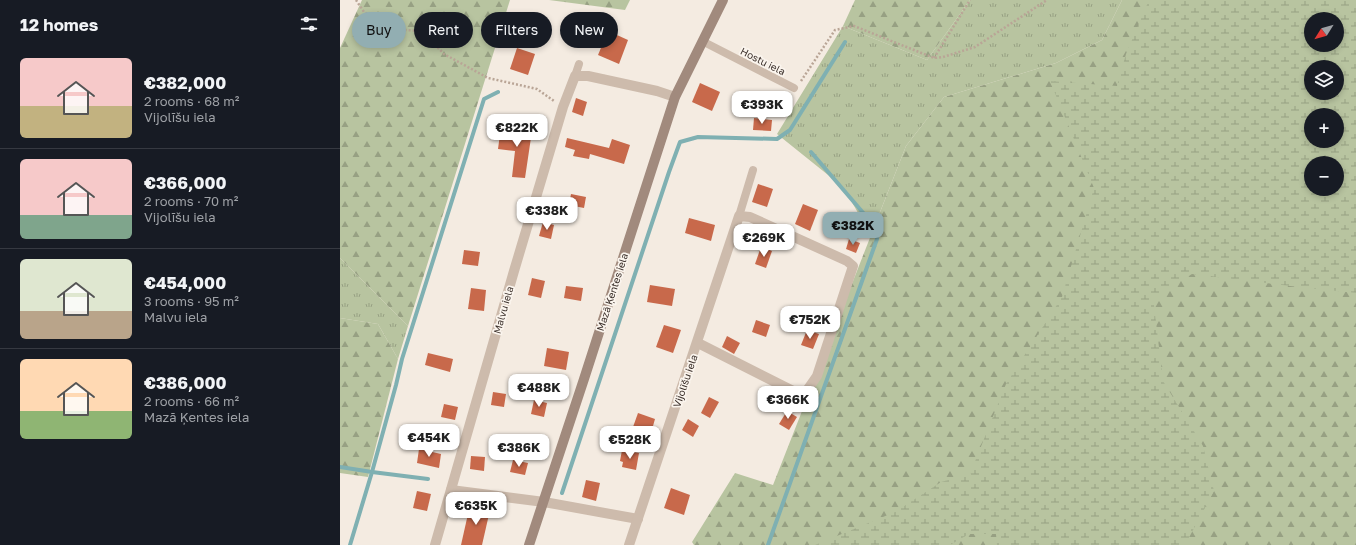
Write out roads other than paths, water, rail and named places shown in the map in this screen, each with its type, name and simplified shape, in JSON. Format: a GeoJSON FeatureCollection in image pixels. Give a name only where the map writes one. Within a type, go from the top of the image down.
{"type":"FeatureCollection","features":[{"type":"Feature","properties":{"kind":"street","name":"Mazā Ķentes iela"},"geometry":{"type":"LineString","coordinates":[[529,545],[675,97],[723,0]]}},
{"type":"Feature","properties":{"kind":"street"},"geometry":{"type":"LineString","coordinates":[[575,76],[588,76],[657,91],[675,97]]}},
{"type":"Feature","properties":{"kind":"street","name":"Malvu iela"},"geometry":{"type":"LineString","coordinates":[[435,545],[514,271],[563,107],[575,76]]}},
{"type":"Feature","properties":{"kind":"street"},"geometry":{"type":"LineString","coordinates":[[698,343],[803,396],[817,376],[853,266],[848,261],[750,217],[739,216]]}},
{"type":"Feature","properties":{"kind":"street","name":"Vijolīšu iela"},"geometry":{"type":"LineString","coordinates":[[629,545],[698,343],[739,216]]}},
{"type":"Feature","properties":{"kind":"street"},"geometry":{"type":"LineString","coordinates":[[451,490],[544,502],[638,519]]}},
{"type":"Feature","properties":{"kind":"lane","name":"Hostu iela"},"geometry":{"type":"LineString","coordinates":[[702,41],[794,88]]}},
{"type":"Feature","properties":{"kind":"lane"},"geometry":{"type":"LineString","coordinates":[[575,76],[579,64]]}},
{"type":"Feature","properties":{"kind":"lane","name":"Vijolīšu iela"},"geometry":{"type":"LineString","coordinates":[[739,216],[753,170]]}},
{"type":"Feature","properties":{"kind":"waterway"},"geometry":{"type":"LineString","coordinates":[[562,493],[680,142],[698,137],[777,139],[790,130],[845,42]]}},
{"type":"Feature","properties":{"kind":"waterway"},"geometry":{"type":"LineString","coordinates":[[340,467],[372,472],[402,359],[484,99],[498,92]]}},
{"type":"Feature","properties":{"kind":"waterway"},"geometry":{"type":"LineString","coordinates":[[768,545],[877,239],[877,229],[811,152]]}},
{"type":"Feature","properties":{"kind":"waterway"},"geometry":{"type":"LineString","coordinates":[[350,545],[372,472],[428,479]]}}]}
